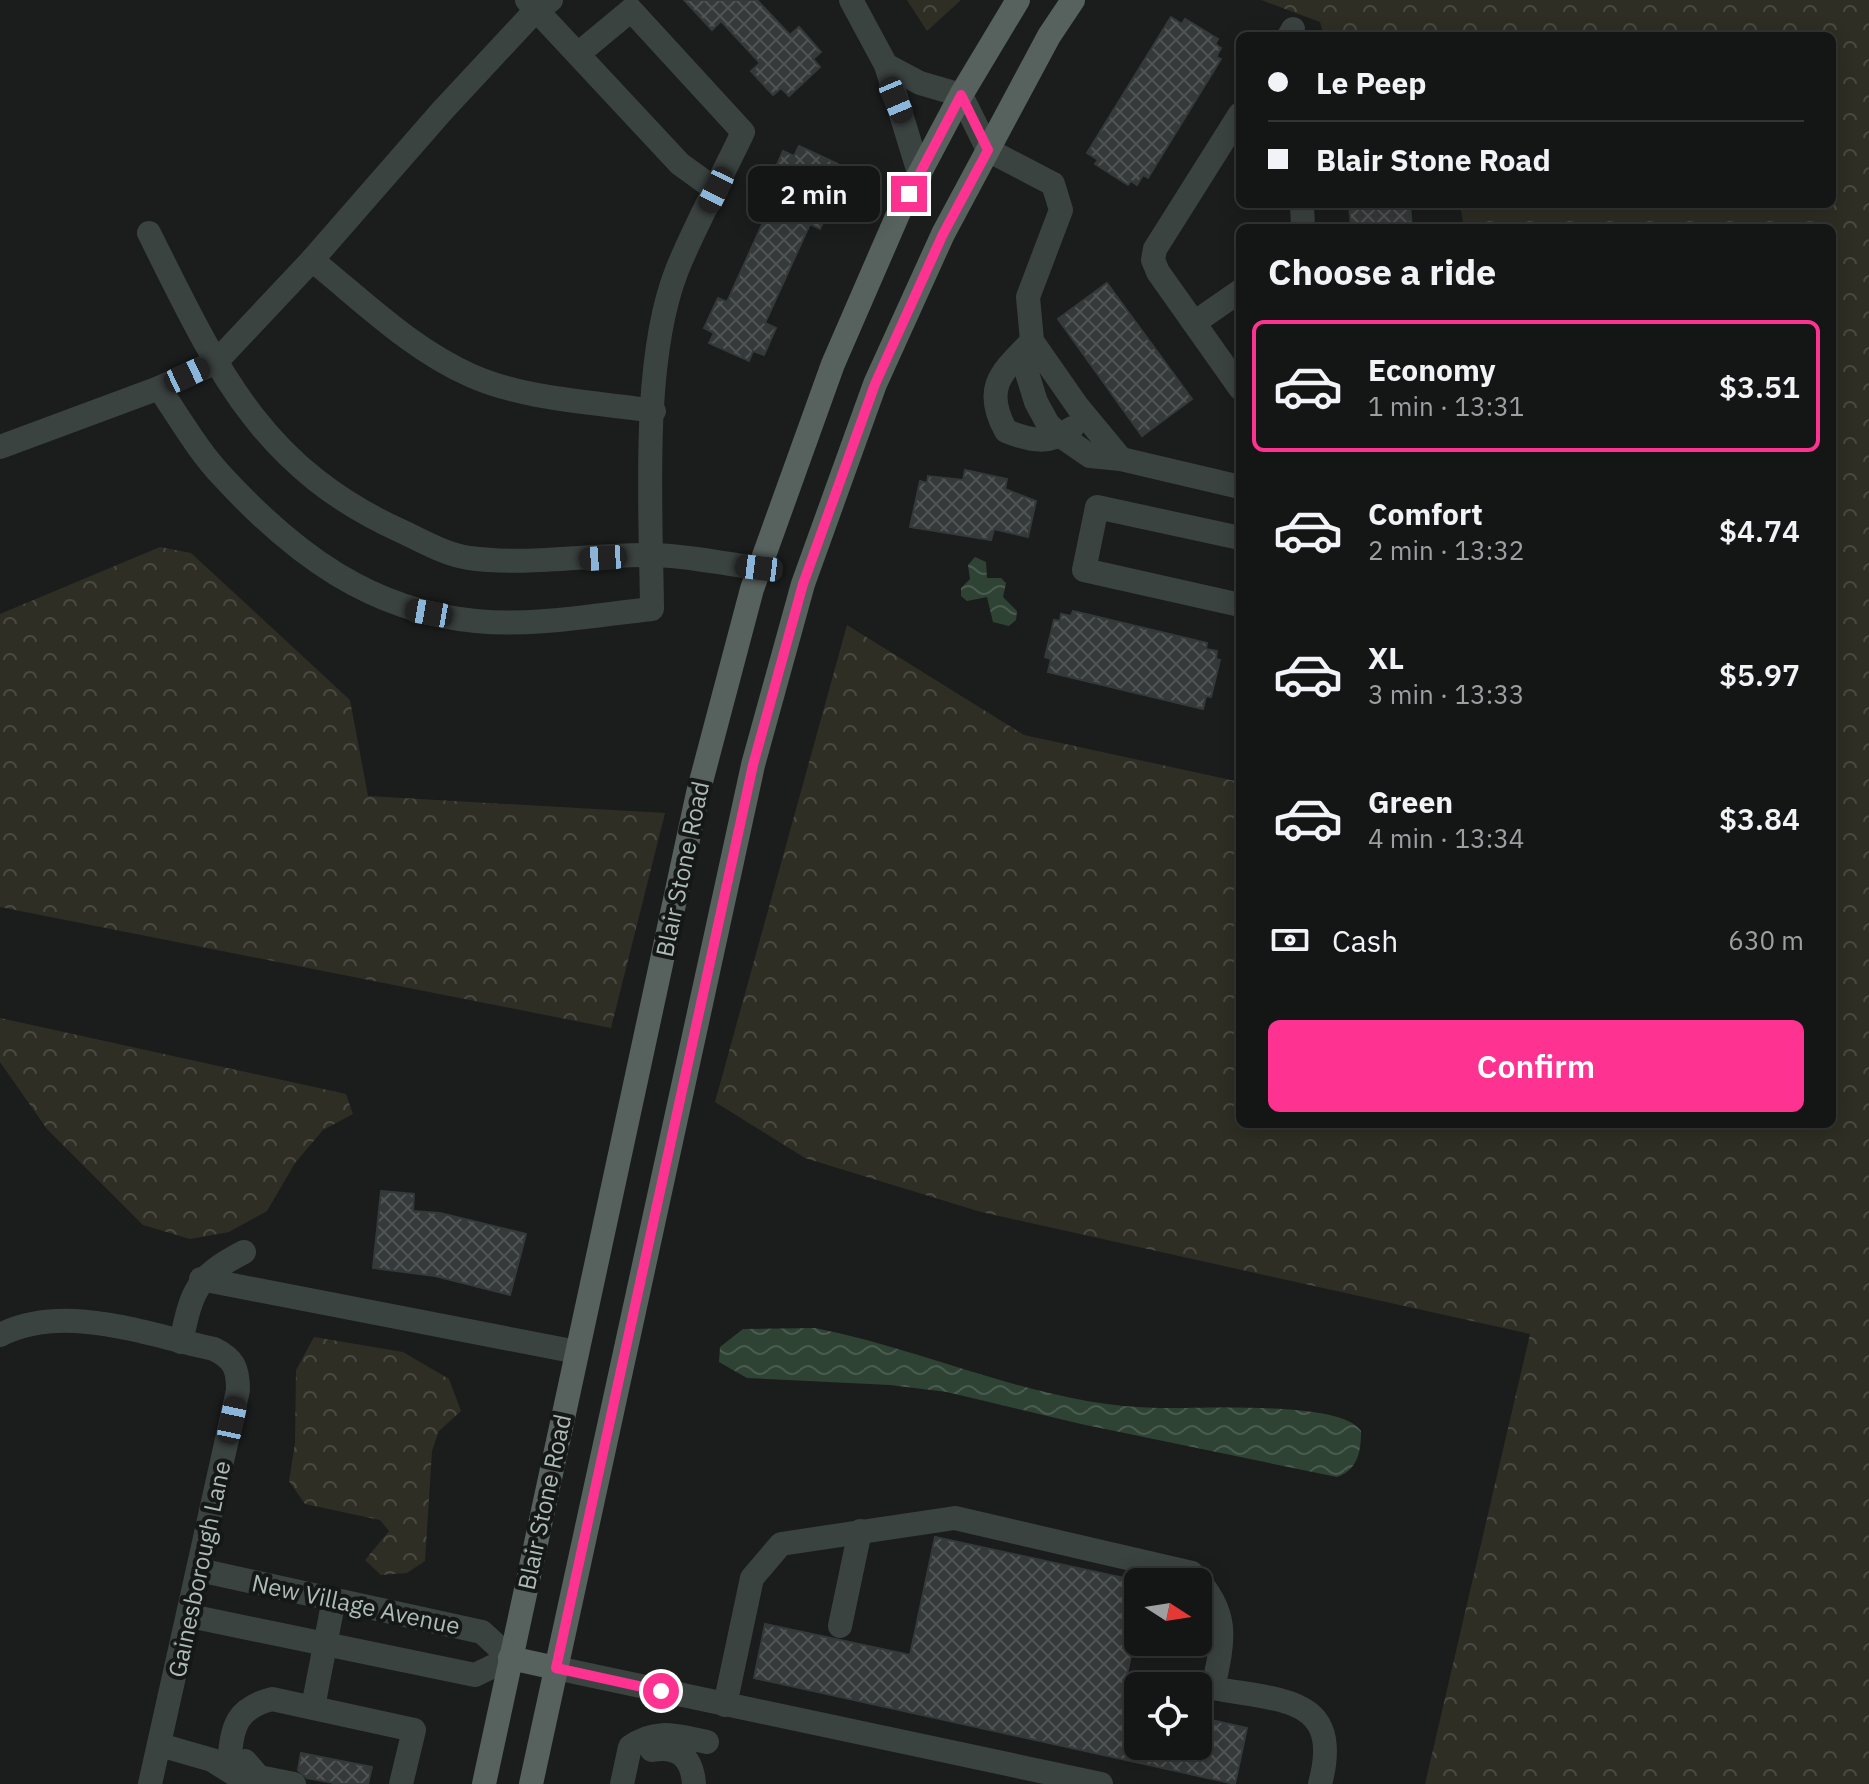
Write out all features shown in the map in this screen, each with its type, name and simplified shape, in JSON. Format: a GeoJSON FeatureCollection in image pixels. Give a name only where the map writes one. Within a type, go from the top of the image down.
{"type":"FeatureCollection","features":[{"type":"Feature","properties":{"kind":"main road","name":"Blair Stone Road"},"geometry":{"type":"LineString","coordinates":[[484,1784],[698,793],[759,568],[833,364],[899,212],[961,95],[1018,0]]}},
{"type":"Feature","properties":{"kind":"main road","name":"Blair Stone Road"},"geometry":{"type":"LineString","coordinates":[[531,1784],[753,765],[803,584],[875,384],[943,234],[1049,36],[1073,0]]}},
{"type":"Feature","properties":{"kind":"main road"},"geometry":{"type":"LineString","coordinates":[[510,1658],[556,1668]]}},
{"type":"Feature","properties":{"kind":"street"},"geometry":{"type":"LineString","coordinates":[[851,0],[886,65],[920,176]]}},
{"type":"Feature","properties":{"kind":"street"},"geometry":{"type":"LineString","coordinates":[[0,447],[159,388],[216,362],[312,260],[538,3],[578,54],[680,164],[716,190]]}},
{"type":"Feature","properties":{"kind":"street"},"geometry":{"type":"LineString","coordinates":[[159,388],[221,476],[287,539],[353,587],[405,608],[477,622],[559,619],[652,609],[654,411],[659,338],[677,271],[743,132],[631,10],[578,54]]}},
{"type":"Feature","properties":{"kind":"street"},"geometry":{"type":"LineString","coordinates":[[886,65],[920,83],[961,95],[988,150],[1038,174],[1053,184],[1058,194],[1058,224],[1028,297],[1032,341],[1027,373],[1048,424],[1090,456],[1121,459],[1236,486]]}},
{"type":"Feature","properties":{"kind":"street"},"geometry":{"type":"LineString","coordinates":[[1236,120],[1155,249],[1153,260],[1158,272],[1236,382]]}},
{"type":"Feature","properties":{"kind":"street"},"geometry":{"type":"LineString","coordinates":[[149,233],[216,362],[269,440],[311,478],[362,514],[465,558],[500,560],[651,555],[759,568]]}},
{"type":"Feature","properties":{"kind":"street"},"geometry":{"type":"LineString","coordinates":[[312,260],[440,361],[475,378],[508,388],[654,411]]}},
{"type":"Feature","properties":{"kind":"street"},"geometry":{"type":"LineString","coordinates":[[1194,323],[1236,294]]}},
{"type":"Feature","properties":{"kind":"street"},"geometry":{"type":"LineString","coordinates":[[1032,341],[1121,459]]}},
{"type":"Feature","properties":{"kind":"street"},"geometry":{"type":"LineString","coordinates":[[1032,341],[1002,372],[996,384],[997,415],[1006,431],[1044,442],[1061,436],[1086,416]]}},
{"type":"Feature","properties":{"kind":"street"},"geometry":{"type":"LineString","coordinates":[[1236,537],[1097,507],[1084,570],[1236,604]]}},
{"type":"Feature","properties":{"kind":"street"},"geometry":{"type":"LineString","coordinates":[[0,1335],[46,1322],[96,1323],[181,1342],[191,1296],[201,1279],[244,1252]]}},
{"type":"Feature","properties":{"kind":"street"},"geometry":{"type":"LineString","coordinates":[[201,1279],[577,1352]]}},
{"type":"Feature","properties":{"kind":"street","name":"Gainesborough Lane"},"geometry":{"type":"LineString","coordinates":[[150,1784],[190,1616],[238,1390],[238,1369],[228,1356],[181,1342]]}},
{"type":"Feature","properties":{"kind":"street"},"geometry":{"type":"LineString","coordinates":[[696,1784],[752,1578],[765,1560],[781,1544],[955,1518],[1192,1573],[1213,1594],[1218,1607],[1222,1641],[1213,1688],[1289,1702],[1304,1709],[1323,1725],[1327,1741],[1320,1784]]}},
{"type":"Feature","properties":{"kind":"street"},"geometry":{"type":"LineString","coordinates":[[840,1626],[860,1531]]}},
{"type":"Feature","properties":{"kind":"street","name":"New Village Avenue"},"geometry":{"type":"LineString","coordinates":[[190,1616],[475,1675],[510,1658],[482,1632],[199,1570]]}},
{"type":"Feature","properties":{"kind":"street"},"geometry":{"type":"LineString","coordinates":[[313,1707],[334,1599]]}},
{"type":"Feature","properties":{"kind":"street"},"geometry":{"type":"LineString","coordinates":[[556,1668],[1101,1784]]}},
{"type":"Feature","properties":{"kind":"street"},"geometry":{"type":"LineString","coordinates":[[250,1784],[229,1761],[231,1737],[239,1717],[253,1704],[272,1699],[414,1730],[401,1784]]}},
{"type":"Feature","properties":{"kind":"street"},"geometry":{"type":"LineString","coordinates":[[294,1784],[259,1777],[249,1769],[243,1757],[249,1728],[255,1716],[269,1710],[286,1706],[313,1707]]}},
{"type":"Feature","properties":{"kind":"street"},"geometry":{"type":"LineString","coordinates":[[622,1784],[630,1747],[644,1737],[659,1733],[707,1742]]}},
{"type":"Feature","properties":{"kind":"street"},"geometry":{"type":"LineString","coordinates":[[160,1745],[203,1747],[219,1745],[231,1737]]}},
{"type":"Feature","properties":{"kind":"street"},"geometry":{"type":"LineString","coordinates":[[160,1745],[212,1760],[250,1784]]}},
{"type":"Feature","properties":{"kind":"street"},"geometry":{"type":"LineString","coordinates":[[633,1784],[641,1758],[649,1751],[660,1749],[687,1757],[693,1765],[696,1784]]}},
{"type":"Feature","properties":{"kind":"green space"},"geometry":{"type":"Polygon","coordinates":[[[907,0],[961,0],[927,31],[907,0]]]}},
{"type":"Feature","properties":{"kind":"green space"},"geometry":{"type":"Polygon","coordinates":[[[1261,0],[1869,0],[1869,1784],[1425,1784],[1530,1334],[981,1212],[805,1158],[715,1102],[847,625],[1024,735],[1236,781],[1236,1128],[1836,1128],[1836,224],[1463,224],[1461,208],[1836,208],[1836,32],[1323,32],[1320,22],[1261,0]]]}},
{"type":"Feature","properties":{"kind":"green space"},"geometry":{"type":"Polygon","coordinates":[[[160,547],[191,553],[350,700],[368,796],[665,813],[611,1028],[0,907],[0,614],[160,547]]]}},
{"type":"Feature","properties":{"kind":"green space"},"geometry":{"type":"Polygon","coordinates":[[[0,1018],[346,1094],[353,1114],[323,1130],[295,1163],[267,1211],[229,1232],[190,1239],[143,1225],[47,1129],[0,1062],[0,1018]]]}},
{"type":"Feature","properties":{"kind":"green space"},"geometry":{"type":"Polygon","coordinates":[[[314,1337],[403,1352],[449,1379],[461,1411],[439,1431],[432,1451],[425,1561],[407,1573],[381,1575],[365,1560],[389,1531],[380,1520],[305,1504],[289,1481],[295,1443],[296,1370],[314,1337]]]}},
{"type":"Feature","properties":{"kind":"water"},"geometry":{"type":"Polygon","coordinates":[[[975,557],[986,562],[987,578],[1001,578],[1006,583],[1003,597],[1017,611],[1016,620],[1009,626],[993,622],[987,597],[967,601],[961,596],[961,588],[970,579],[968,565],[975,557]]]}},
{"type":"Feature","properties":{"kind":"water"},"geometry":{"type":"Polygon","coordinates":[[[815,1328],[1072,1398],[1159,1408],[1267,1408],[1326,1414],[1348,1421],[1361,1431],[1359,1452],[1350,1470],[1337,1477],[1081,1424],[947,1392],[890,1385],[747,1378],[719,1362],[720,1347],[743,1329],[815,1328]]]}},
{"type":"Feature","properties":{"kind":"building"},"geometry":{"type":"Polygon","coordinates":[[[684,0],[757,0],[790,35],[799,27],[821,52],[813,59],[820,67],[789,96],[781,88],[773,95],[751,71],[760,63],[721,21],[712,30],[684,0]]]}},
{"type":"Feature","properties":{"kind":"building"},"geometry":{"type":"Polygon","coordinates":[[[1171,17],[1182,24],[1185,19],[1218,39],[1215,44],[1221,48],[1216,57],[1221,59],[1148,178],[1143,175],[1137,185],[1131,181],[1128,185],[1095,164],[1098,160],[1087,153],[1171,17]]]}},
{"type":"Feature","properties":{"kind":"building"},"geometry":{"type":"Polygon","coordinates":[[[799,146],[838,164],[833,174],[843,179],[820,229],[810,224],[765,323],[776,328],[764,355],[753,351],[749,361],[709,343],[714,333],[704,328],[718,298],[727,302],[770,207],[760,203],[783,151],[794,156],[799,146]]]}},
{"type":"Feature","properties":{"kind":"building"},"geometry":{"type":"Polygon","coordinates":[[[1349,208],[1410,208],[1412,224],[1351,224],[1349,208]]]}},
{"type":"Feature","properties":{"kind":"building"},"geometry":{"type":"Polygon","coordinates":[[[1107,283],[1192,399],[1142,436],[1058,319],[1107,283]]]}},
{"type":"Feature","properties":{"kind":"building"},"geometry":{"type":"Polygon","coordinates":[[[965,470],[1007,479],[1005,489],[1036,501],[1028,537],[994,529],[991,540],[910,527],[920,481],[927,483],[928,476],[963,480],[965,470]]]}},
{"type":"Feature","properties":{"kind":"building"},"geometry":{"type":"Polygon","coordinates":[[[1073,611],[1207,643],[1206,649],[1217,651],[1216,659],[1220,660],[1211,697],[1206,696],[1203,709],[1048,672],[1051,659],[1045,657],[1054,620],[1060,621],[1061,614],[1071,616],[1073,611]]]}},
{"type":"Feature","properties":{"kind":"building"},"geometry":{"type":"Polygon","coordinates":[[[381,1191],[414,1194],[413,1211],[440,1213],[526,1234],[510,1295],[435,1276],[373,1268],[381,1191]]]}},
{"type":"Feature","properties":{"kind":"building"},"geometry":{"type":"Polygon","coordinates":[[[935,1537],[1124,1578],[1124,1656],[1131,1656],[1127,1672],[1124,1672],[1121,1701],[1124,1702],[1124,1760],[754,1678],[765,1624],[910,1655],[935,1537]]]}},
{"type":"Feature","properties":{"kind":"building"},"geometry":{"type":"Polygon","coordinates":[[[1212,1720],[1247,1728],[1235,1784],[1126,1760],[1212,1760],[1212,1720]]]}},
{"type":"Feature","properties":{"kind":"building"},"geometry":{"type":"Polygon","coordinates":[[[301,1753],[372,1767],[368,1784],[339,1784],[307,1778],[298,1770],[301,1753]]]}},
{"type":"Feature","properties":{"kind":"route"},"geometry":{"type":"LineString","coordinates":[[661,1691],[556,1668],[753,765],[803,584],[875,384],[943,234],[988,150],[961,95],[909,194]]}}]}
